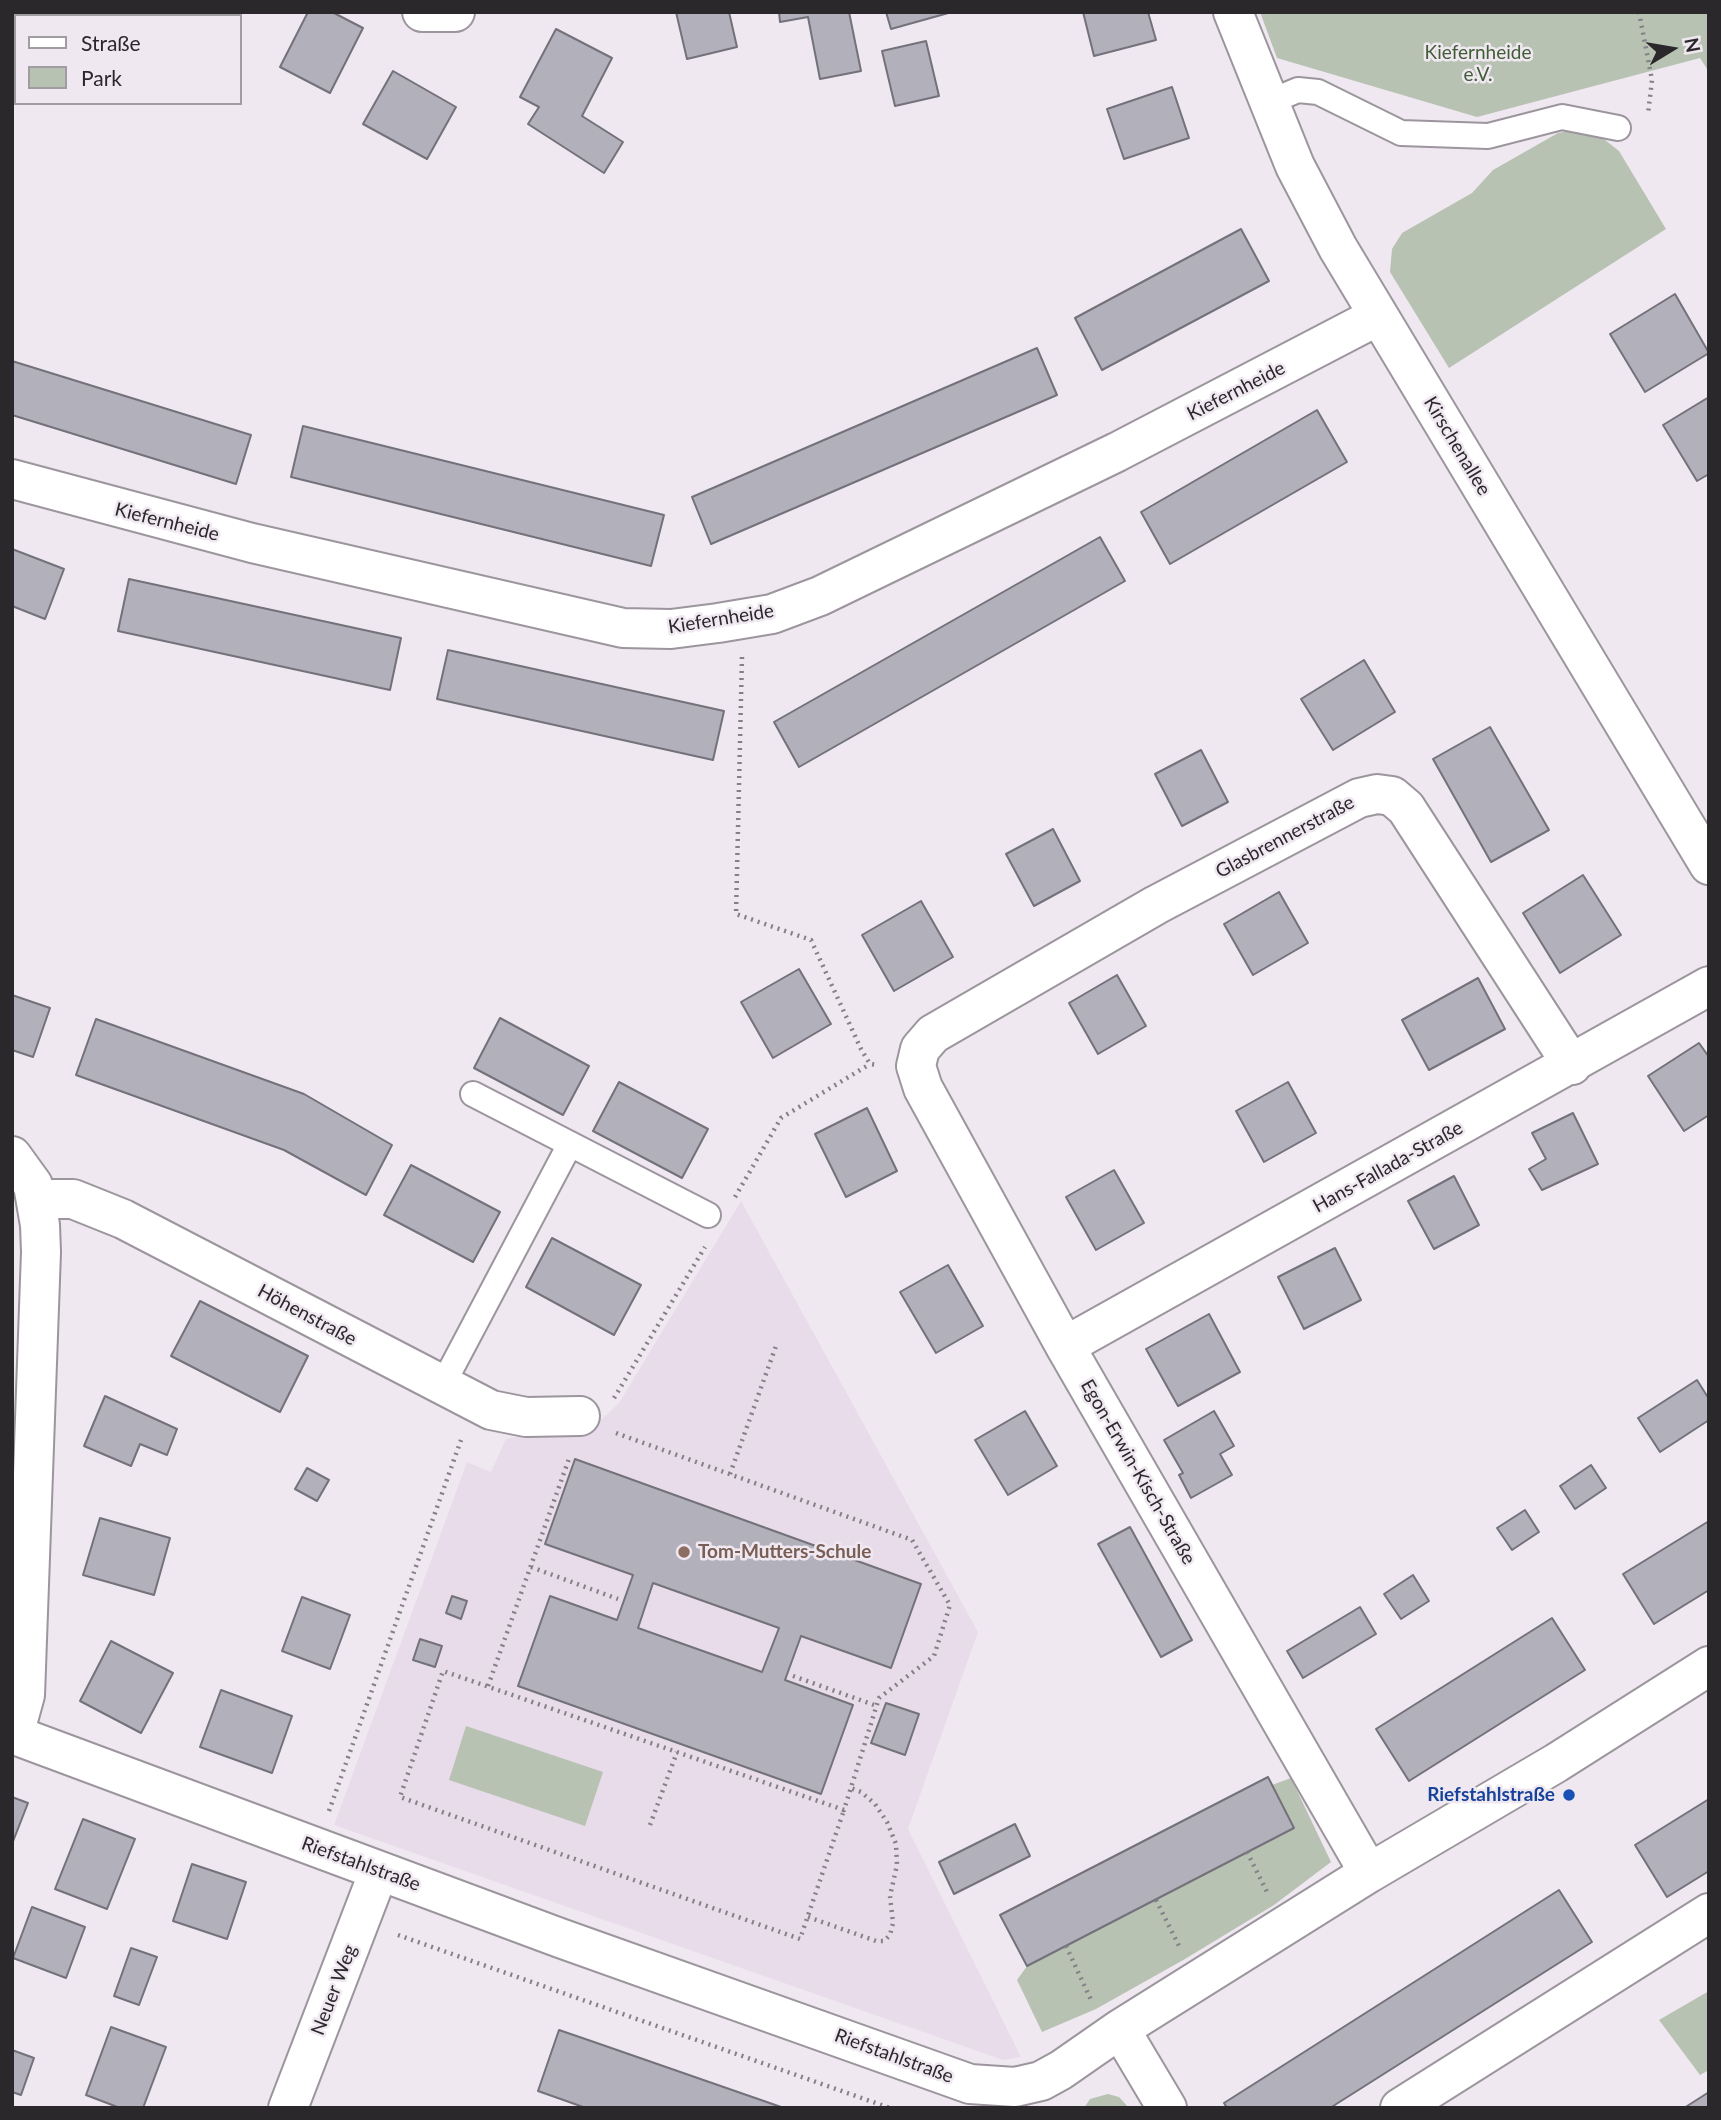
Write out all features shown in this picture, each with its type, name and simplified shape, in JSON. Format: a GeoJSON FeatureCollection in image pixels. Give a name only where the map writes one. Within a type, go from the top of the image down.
{"type":"FeatureCollection","features":[{"type":"Feature","properties":{"kind":"street"},"geometry":{"type":"LineString","coordinates":[[422,12],[455,12]]}},
{"type":"Feature","properties":{"kind":"street","name":"Kirschenallee"},"geometry":{"type":"LineString","coordinates":[[1233,12],[1295,166],[1378,316],[1709,865]]}},
{"type":"Feature","properties":{"kind":"street","name":"Kiefernheide"},"geometry":{"type":"LineString","coordinates":[[12,479],[252,543],[623,628],[671,629],[772,614],[820,596],[1129,446],[1378,316]]}},
{"type":"Feature","properties":{"kind":"street","name":"Glasbrennerstraße"},"geometry":{"type":"LineString","coordinates":[[916,1066],[920,1049],[933,1034],[1156,905],[1359,798],[1377,794],[1392,796],[1406,807],[1572,1065]]}},
{"type":"Feature","properties":{"kind":"street","name":"Hans-Fallada-Straße"},"geometry":{"type":"LineString","coordinates":[[1065,1346],[1572,1065],[1709,986]]}},
{"type":"Feature","properties":{"kind":"street","name":"Egon-Erwin-Kisch-Straße"},"geometry":{"type":"LineString","coordinates":[[916,1066],[922,1088],[1065,1346],[1369,1873]]}},
{"type":"Feature","properties":{"kind":"street"},"geometry":{"type":"LineString","coordinates":[[12,1156],[26,1171],[37,1199],[41,1252],[25,1695],[13,1735]]}},
{"type":"Feature","properties":{"kind":"street","name":"Höhenstraße"},"geometry":{"type":"LineString","coordinates":[[37,1199],[73,1199],[123,1219],[478,1404],[506,1415],[585,1434]]}},
{"type":"Feature","properties":{"kind":"street","name":"Riefstahlstraße"},"geometry":{"type":"LineString","coordinates":[[13,1735],[315,1848],[971,2084],[1016,2087],[1041,2081],[1369,1873],[1556,1763],[1709,1666]]}},
{"type":"Feature","properties":{"kind":"street","name":"Neuer Weg"},"geometry":{"type":"LineString","coordinates":[[288,2108],[379,1871]]}},
{"type":"Feature","properties":{"kind":"street"},"geometry":{"type":"LineString","coordinates":[[1400,2108],[1709,1913]]}},
{"type":"Feature","properties":{"kind":"street"},"geometry":{"type":"LineString","coordinates":[[1114,2033],[1167,2108]]}},
{"type":"Feature","properties":{"kind":"lane"},"geometry":{"type":"LineString","coordinates":[[1269,102],[1298,90],[1318,92],[1401,134],[1488,136],[1562,117],[1618,128]]}},
{"type":"Feature","properties":{"kind":"lane"},"geometry":{"type":"LineString","coordinates":[[474,1094],[708,1214]]}},
{"type":"Feature","properties":{"kind":"lane"},"geometry":{"type":"LineString","coordinates":[[442,1386],[570,1144]]}},
{"type":"Feature","properties":{"kind":"path"},"geometry":{"type":"LineString","coordinates":[[1618,128],[1636,125],[1650,112],[1652,80],[1639,12]]}},
{"type":"Feature","properties":{"kind":"path"},"geometry":{"type":"LineString","coordinates":[[738,621],[743,671],[736,914],[811,940],[870,1064],[916,1066]]}},
{"type":"Feature","properties":{"kind":"path"},"geometry":{"type":"LineString","coordinates":[[730,1474],[776,1346]]}},
{"type":"Feature","properties":{"kind":"path"},"geometry":{"type":"LineString","coordinates":[[315,1848],[456,1452],[478,1404]]}},
{"type":"Feature","properties":{"kind":"path"},"geometry":{"type":"LineString","coordinates":[[488,1686],[531,1567],[585,1434],[616,1433],[912,1540],[950,1605],[934,1656],[880,1698],[844,1810],[800,1939],[400,1797],[443,1671],[844,1810]]}},
{"type":"Feature","properties":{"kind":"path"},"geometry":{"type":"LineString","coordinates":[[531,1567],[618,1599]]}},
{"type":"Feature","properties":{"kind":"path"},"geometry":{"type":"LineString","coordinates":[[793,1676],[877,1706]]}},
{"type":"Feature","properties":{"kind":"path"},"geometry":{"type":"LineString","coordinates":[[650,1825],[677,1752]]}},
{"type":"Feature","properties":{"kind":"path"},"geometry":{"type":"LineString","coordinates":[[808,1917],[876,1941],[884,1941],[890,1936],[893,1923],[890,1896],[897,1865],[896,1844],[887,1822],[875,1804],[862,1792],[851,1788]]}},
{"type":"Feature","properties":{"kind":"path"},"geometry":{"type":"LineString","coordinates":[[1156,1900],[1196,1981]]}},
{"type":"Feature","properties":{"kind":"path"},"geometry":{"type":"LineString","coordinates":[[360,1921],[890,2108]]}},
{"type":"Feature","properties":{"kind":"path"},"geometry":{"type":"LineString","coordinates":[[1066,1946],[1114,2033]]}},
{"type":"Feature","properties":{"kind":"shaded area","name":"Tom-Mutters-Schule"},"geometry":{"type":"Polygon","coordinates":[[[741,1201],[978,1632],[908,1829],[1021,2057],[1003,2060],[334,1825],[467,1462],[491,1472],[506,1439],[602,1419],[619,1403],[741,1201]]]}},
{"type":"Feature","properties":{"kind":"green space","name":"Kiefernheide e.V."},"geometry":{"type":"Polygon","coordinates":[[[1260,12],[1709,12],[1709,72],[1700,58],[1477,117],[1277,58],[1260,12]]]}},
{"type":"Feature","properties":{"kind":"green space"},"geometry":{"type":"Polygon","coordinates":[[[1578,129],[1600,136],[1619,151],[1666,229],[1449,368],[1390,272],[1392,249],[1402,233],[1472,193],[1493,170],[1558,133],[1578,129]]]}},
{"type":"Feature","properties":{"kind":"green space"},"geometry":{"type":"Polygon","coordinates":[[[466,1726],[603,1772],[585,1826],[449,1780],[466,1726]]]}},
{"type":"Feature","properties":{"kind":"green space"},"geometry":{"type":"Polygon","coordinates":[[[1291,1778],[1331,1862],[1274,1905],[1185,1959],[1096,2009],[1042,2032],[1017,1980],[1027,1966],[1293,1828],[1272,1785],[1291,1778]]]}},
{"type":"Feature","properties":{"kind":"green space"},"geometry":{"type":"Polygon","coordinates":[[[1709,1991],[1709,2070],[1700,2075],[1659,2020],[1709,1991]]]}},
{"type":"Feature","properties":{"kind":"green space"},"geometry":{"type":"Polygon","coordinates":[[[1108,2094],[1119,2097],[1129,2108],[1084,2108],[1090,2099],[1108,2094]]]}},
{"type":"Feature","properties":{"kind":"building"},"geometry":{"type":"Polygon","coordinates":[[[308,12],[332,12],[363,28],[330,93],[280,67],[308,12]]]}},
{"type":"Feature","properties":{"kind":"building"},"geometry":{"type":"Polygon","coordinates":[[[676,12],[729,12],[737,47],[687,59],[676,12]]]}},
{"type":"Feature","properties":{"kind":"building"},"geometry":{"type":"Polygon","coordinates":[[[779,12],[849,12],[861,71],[820,79],[808,17],[780,22],[779,12]]]}},
{"type":"Feature","properties":{"kind":"building"},"geometry":{"type":"Polygon","coordinates":[[[886,12],[952,12],[891,29],[886,12]]]}},
{"type":"Feature","properties":{"kind":"building"},"geometry":{"type":"Polygon","coordinates":[[[1083,12],[1148,12],[1156,40],[1094,56],[1083,12]]]}},
{"type":"Feature","properties":{"kind":"building"},"geometry":{"type":"Polygon","coordinates":[[[556,29],[612,58],[582,116],[623,142],[604,173],[528,124],[539,107],[520,97],[556,29]]]}},
{"type":"Feature","properties":{"kind":"building"},"geometry":{"type":"Polygon","coordinates":[[[926,41],[939,96],[895,106],[882,51],[926,41]]]}},
{"type":"Feature","properties":{"kind":"building"},"geometry":{"type":"Polygon","coordinates":[[[393,71],[456,107],[427,159],[363,124],[393,71]]]}},
{"type":"Feature","properties":{"kind":"building"},"geometry":{"type":"Polygon","coordinates":[[[1172,87],[1189,138],[1124,159],[1107,109],[1172,87]]]}},
{"type":"Feature","properties":{"kind":"building"},"geometry":{"type":"Polygon","coordinates":[[[1241,229],[1269,281],[1102,370],[1075,318],[1241,229]]]}},
{"type":"Feature","properties":{"kind":"building"},"geometry":{"type":"Polygon","coordinates":[[[1675,294],[1709,353],[1645,392],[1610,334],[1675,294]]]}},
{"type":"Feature","properties":{"kind":"building"},"geometry":{"type":"Polygon","coordinates":[[[1037,348],[1057,395],[711,544],[692,497],[1037,348]]]}},
{"type":"Feature","properties":{"kind":"building"},"geometry":{"type":"Polygon","coordinates":[[[12,361],[251,435],[236,484],[12,415],[12,361]]]}},
{"type":"Feature","properties":{"kind":"building"},"geometry":{"type":"Polygon","coordinates":[[[1709,397],[1709,474],[1697,481],[1663,425],[1709,397]]]}},
{"type":"Feature","properties":{"kind":"building"},"geometry":{"type":"Polygon","coordinates":[[[1317,410],[1347,462],[1170,564],[1141,512],[1317,410]]]}},
{"type":"Feature","properties":{"kind":"building"},"geometry":{"type":"Polygon","coordinates":[[[303,426],[664,515],[651,566],[291,477],[303,426]]]}},
{"type":"Feature","properties":{"kind":"building"},"geometry":{"type":"Polygon","coordinates":[[[1100,537],[1125,581],[799,767],[774,722],[1100,537]]]}},
{"type":"Feature","properties":{"kind":"building"},"geometry":{"type":"Polygon","coordinates":[[[12,549],[64,569],[45,619],[12,606],[12,549]]]}},
{"type":"Feature","properties":{"kind":"building"},"geometry":{"type":"Polygon","coordinates":[[[129,579],[401,638],[390,690],[118,631],[129,579]]]}},
{"type":"Feature","properties":{"kind":"building"},"geometry":{"type":"Polygon","coordinates":[[[448,650],[724,711],[713,760],[437,699],[448,650]]]}},
{"type":"Feature","properties":{"kind":"building"},"geometry":{"type":"Polygon","coordinates":[[[1364,660],[1395,712],[1333,750],[1301,699],[1364,660]]]}},
{"type":"Feature","properties":{"kind":"building"},"geometry":{"type":"Polygon","coordinates":[[[1490,727],[1549,830],[1491,862],[1433,759],[1490,727]]]}},
{"type":"Feature","properties":{"kind":"building"},"geometry":{"type":"Polygon","coordinates":[[[1201,750],[1228,802],[1182,826],[1155,774],[1201,750]]]}},
{"type":"Feature","properties":{"kind":"building"},"geometry":{"type":"Polygon","coordinates":[[[1053,829],[1080,881],[1034,906],[1006,854],[1053,829]]]}},
{"type":"Feature","properties":{"kind":"building"},"geometry":{"type":"Polygon","coordinates":[[[1583,875],[1621,935],[1560,973],[1523,913],[1583,875]]]}},
{"type":"Feature","properties":{"kind":"building"},"geometry":{"type":"Polygon","coordinates":[[[1279,892],[1308,943],[1253,975],[1224,924],[1279,892]]]}},
{"type":"Feature","properties":{"kind":"building"},"geometry":{"type":"Polygon","coordinates":[[[921,901],[953,957],[894,991],[862,935],[921,901]]]}},
{"type":"Feature","properties":{"kind":"building"},"geometry":{"type":"Polygon","coordinates":[[[799,969],[831,1024],[773,1058],[741,1002],[799,969]]]}},
{"type":"Feature","properties":{"kind":"building"},"geometry":{"type":"Polygon","coordinates":[[[1117,975],[1146,1026],[1098,1054],[1069,1003],[1117,975]]]}},
{"type":"Feature","properties":{"kind":"building"},"geometry":{"type":"Polygon","coordinates":[[[1478,978],[1505,1029],[1429,1070],[1402,1020],[1478,978]]]}},
{"type":"Feature","properties":{"kind":"building"},"geometry":{"type":"Polygon","coordinates":[[[12,995],[50,1008],[33,1057],[12,1050],[12,995]]]}},
{"type":"Feature","properties":{"kind":"building"},"geometry":{"type":"Polygon","coordinates":[[[500,1018],[589,1066],[563,1115],[474,1068],[500,1018]]]}},
{"type":"Feature","properties":{"kind":"building"},"geometry":{"type":"Polygon","coordinates":[[[96,1019],[304,1094],[392,1145],[366,1195],[284,1150],[76,1075],[96,1019]]]}},
{"type":"Feature","properties":{"kind":"building"},"geometry":{"type":"Polygon","coordinates":[[[1699,1043],[1709,1057],[1709,1115],[1684,1131],[1648,1076],[1699,1043]]]}},
{"type":"Feature","properties":{"kind":"building"},"geometry":{"type":"Polygon","coordinates":[[[619,1082],[708,1129],[682,1178],[593,1131],[619,1082]]]}},
{"type":"Feature","properties":{"kind":"building"},"geometry":{"type":"Polygon","coordinates":[[[1288,1082],[1316,1133],[1264,1162],[1236,1111],[1288,1082]]]}},
{"type":"Feature","properties":{"kind":"building"},"geometry":{"type":"Polygon","coordinates":[[[867,1108],[897,1171],[846,1197],[815,1134],[867,1108]]]}},
{"type":"Feature","properties":{"kind":"building"},"geometry":{"type":"Polygon","coordinates":[[[1573,1113],[1598,1164],[1542,1190],[1529,1169],[1546,1159],[1532,1133],[1573,1113]]]}},
{"type":"Feature","properties":{"kind":"building"},"geometry":{"type":"Polygon","coordinates":[[[411,1165],[500,1212],[473,1262],[384,1215],[411,1165]]]}},
{"type":"Feature","properties":{"kind":"building"},"geometry":{"type":"Polygon","coordinates":[[[1114,1170],[1144,1223],[1096,1250],[1066,1197],[1114,1170]]]}},
{"type":"Feature","properties":{"kind":"building"},"geometry":{"type":"Polygon","coordinates":[[[1454,1176],[1479,1225],[1434,1249],[1408,1201],[1454,1176]]]}},
{"type":"Feature","properties":{"kind":"building"},"geometry":{"type":"Polygon","coordinates":[[[552,1238],[641,1285],[614,1335],[526,1287],[552,1238]]]}},
{"type":"Feature","properties":{"kind":"building"},"geometry":{"type":"Polygon","coordinates":[[[1335,1248],[1361,1300],[1304,1329],[1278,1277],[1335,1248]]]}},
{"type":"Feature","properties":{"kind":"building"},"geometry":{"type":"Polygon","coordinates":[[[948,1265],[983,1326],[936,1353],[900,1292],[948,1265]]]}},
{"type":"Feature","properties":{"kind":"building"},"geometry":{"type":"Polygon","coordinates":[[[200,1301],[308,1356],[280,1412],[171,1356],[200,1301]]]}},
{"type":"Feature","properties":{"kind":"building"},"geometry":{"type":"Polygon","coordinates":[[[1209,1314],[1240,1372],[1178,1406],[1146,1349],[1209,1314]]]}},
{"type":"Feature","properties":{"kind":"building"},"geometry":{"type":"Polygon","coordinates":[[[1697,1380],[1709,1399],[1709,1420],[1660,1452],[1638,1418],[1697,1380]]]}},
{"type":"Feature","properties":{"kind":"building"},"geometry":{"type":"Polygon","coordinates":[[[105,1396],[177,1429],[167,1455],[140,1444],[131,1466],[84,1446],[105,1396]]]}},
{"type":"Feature","properties":{"kind":"building"},"geometry":{"type":"Polygon","coordinates":[[[1025,1411],[1057,1466],[1008,1495],[975,1440],[1025,1411]]]}},
{"type":"Feature","properties":{"kind":"building"},"geometry":{"type":"Polygon","coordinates":[[[1214,1411],[1234,1446],[1220,1454],[1232,1475],[1191,1498],[1179,1475],[1183,1473],[1164,1440],[1214,1411]]]}},
{"type":"Feature","properties":{"kind":"building"},"geometry":{"type":"Polygon","coordinates":[[[575,1459],[921,1584],[891,1668],[801,1636],[785,1680],[853,1705],[821,1794],[518,1686],[550,1596],[617,1620],[633,1575],[545,1544],[575,1459]],[[653,1583],[638,1628],[762,1672],[779,1628],[653,1583]]]}},
{"type":"Feature","properties":{"kind":"building"},"geometry":{"type":"Polygon","coordinates":[[[1591,1465],[1606,1488],[1575,1509],[1560,1486],[1591,1465]]]}},
{"type":"Feature","properties":{"kind":"building"},"geometry":{"type":"Polygon","coordinates":[[[307,1468],[329,1480],[317,1501],[295,1489],[307,1468]]]}},
{"type":"Feature","properties":{"kind":"building"},"geometry":{"type":"Polygon","coordinates":[[[1525,1510],[1539,1532],[1512,1550],[1497,1528],[1525,1510]]]}},
{"type":"Feature","properties":{"kind":"building"},"geometry":{"type":"Polygon","coordinates":[[[100,1518],[170,1538],[154,1595],[83,1575],[100,1518]]]}},
{"type":"Feature","properties":{"kind":"building"},"geometry":{"type":"Polygon","coordinates":[[[1709,1521],[1709,1590],[1654,1624],[1623,1574],[1709,1521]]]}},
{"type":"Feature","properties":{"kind":"building"},"geometry":{"type":"Polygon","coordinates":[[[1130,1527],[1192,1640],[1161,1657],[1098,1544],[1130,1527]]]}},
{"type":"Feature","properties":{"kind":"building"},"geometry":{"type":"Polygon","coordinates":[[[1413,1575],[1429,1601],[1401,1619],[1384,1594],[1413,1575]]]}},
{"type":"Feature","properties":{"kind":"building"},"geometry":{"type":"Polygon","coordinates":[[[452,1596],[467,1601],[461,1619],[446,1613],[452,1596]]]}},
{"type":"Feature","properties":{"kind":"building"},"geometry":{"type":"Polygon","coordinates":[[[302,1597],[350,1615],[330,1669],[282,1651],[302,1597]]]}},
{"type":"Feature","properties":{"kind":"building"},"geometry":{"type":"Polygon","coordinates":[[[1360,1607],[1376,1634],[1303,1678],[1287,1651],[1360,1607]]]}},
{"type":"Feature","properties":{"kind":"building"},"geometry":{"type":"Polygon","coordinates":[[[1552,1618],[1585,1670],[1409,1781],[1376,1729],[1552,1618]]]}},
{"type":"Feature","properties":{"kind":"building"},"geometry":{"type":"Polygon","coordinates":[[[420,1639],[442,1646],[435,1667],[413,1660],[420,1639]]]}},
{"type":"Feature","properties":{"kind":"building"},"geometry":{"type":"Polygon","coordinates":[[[111,1641],[173,1673],[141,1733],[80,1701],[111,1641]]]}},
{"type":"Feature","properties":{"kind":"building"},"geometry":{"type":"Polygon","coordinates":[[[221,1690],[292,1716],[272,1773],[200,1747],[221,1690]]]}},
{"type":"Feature","properties":{"kind":"building"},"geometry":{"type":"Polygon","coordinates":[[[886,1703],[919,1714],[905,1755],[871,1743],[886,1703]]]}},
{"type":"Feature","properties":{"kind":"building"},"geometry":{"type":"Polygon","coordinates":[[[1268,1777],[1294,1828],[1027,1966],[1000,1915],[1268,1777]]]}},
{"type":"Feature","properties":{"kind":"building"},"geometry":{"type":"Polygon","coordinates":[[[12,1797],[28,1803],[12,1844],[12,1797]]]}},
{"type":"Feature","properties":{"kind":"building"},"geometry":{"type":"Polygon","coordinates":[[[1709,1799],[1709,1871],[1667,1897],[1635,1845],[1709,1799]]]}},
{"type":"Feature","properties":{"kind":"building"},"geometry":{"type":"Polygon","coordinates":[[[83,1819],[135,1839],[107,1909],[55,1889],[83,1819]]]}},
{"type":"Feature","properties":{"kind":"building"},"geometry":{"type":"Polygon","coordinates":[[[1015,1824],[1030,1856],[954,1894],[939,1862],[1015,1824]]]}},
{"type":"Feature","properties":{"kind":"building"},"geometry":{"type":"Polygon","coordinates":[[[192,1864],[246,1882],[227,1939],[173,1921],[192,1864]]]}},
{"type":"Feature","properties":{"kind":"building"},"geometry":{"type":"Polygon","coordinates":[[[1559,1890],[1592,1942],[1330,2108],[1227,2108],[1224,2103],[1559,1890]]]}},
{"type":"Feature","properties":{"kind":"building"},"geometry":{"type":"Polygon","coordinates":[[[32,1907],[85,1927],[66,1978],[13,1958],[32,1907]]]}},
{"type":"Feature","properties":{"kind":"building"},"geometry":{"type":"Polygon","coordinates":[[[131,1948],[157,1957],[139,2005],[114,1996],[131,1948]]]}},
{"type":"Feature","properties":{"kind":"building"},"geometry":{"type":"Polygon","coordinates":[[[111,2027],[166,2047],[143,2108],[120,2108],[86,2095],[111,2027]]]}},
{"type":"Feature","properties":{"kind":"building"},"geometry":{"type":"Polygon","coordinates":[[[559,2030],[784,2108],[586,2108],[538,2091],[559,2030]]]}},
{"type":"Feature","properties":{"kind":"building"},"geometry":{"type":"Polygon","coordinates":[[[12,2050],[34,2058],[21,2095],[12,2092],[12,2050]]]}},
{"type":"Feature","properties":{"kind":"building"},"geometry":{"type":"Polygon","coordinates":[[[1709,2092],[1709,2108],[1684,2108],[1709,2092]]]}},
{"type":"Feature","properties":{"kind":"place","name":"Tom-Mutters-Schule"},"geometry":{"type":"Point","coordinates":[684,1552]}},
{"type":"Feature","properties":{"kind":"place","name":"Riefstahlstraße"},"geometry":{"type":"Point","coordinates":[1569,1795]}}]}
